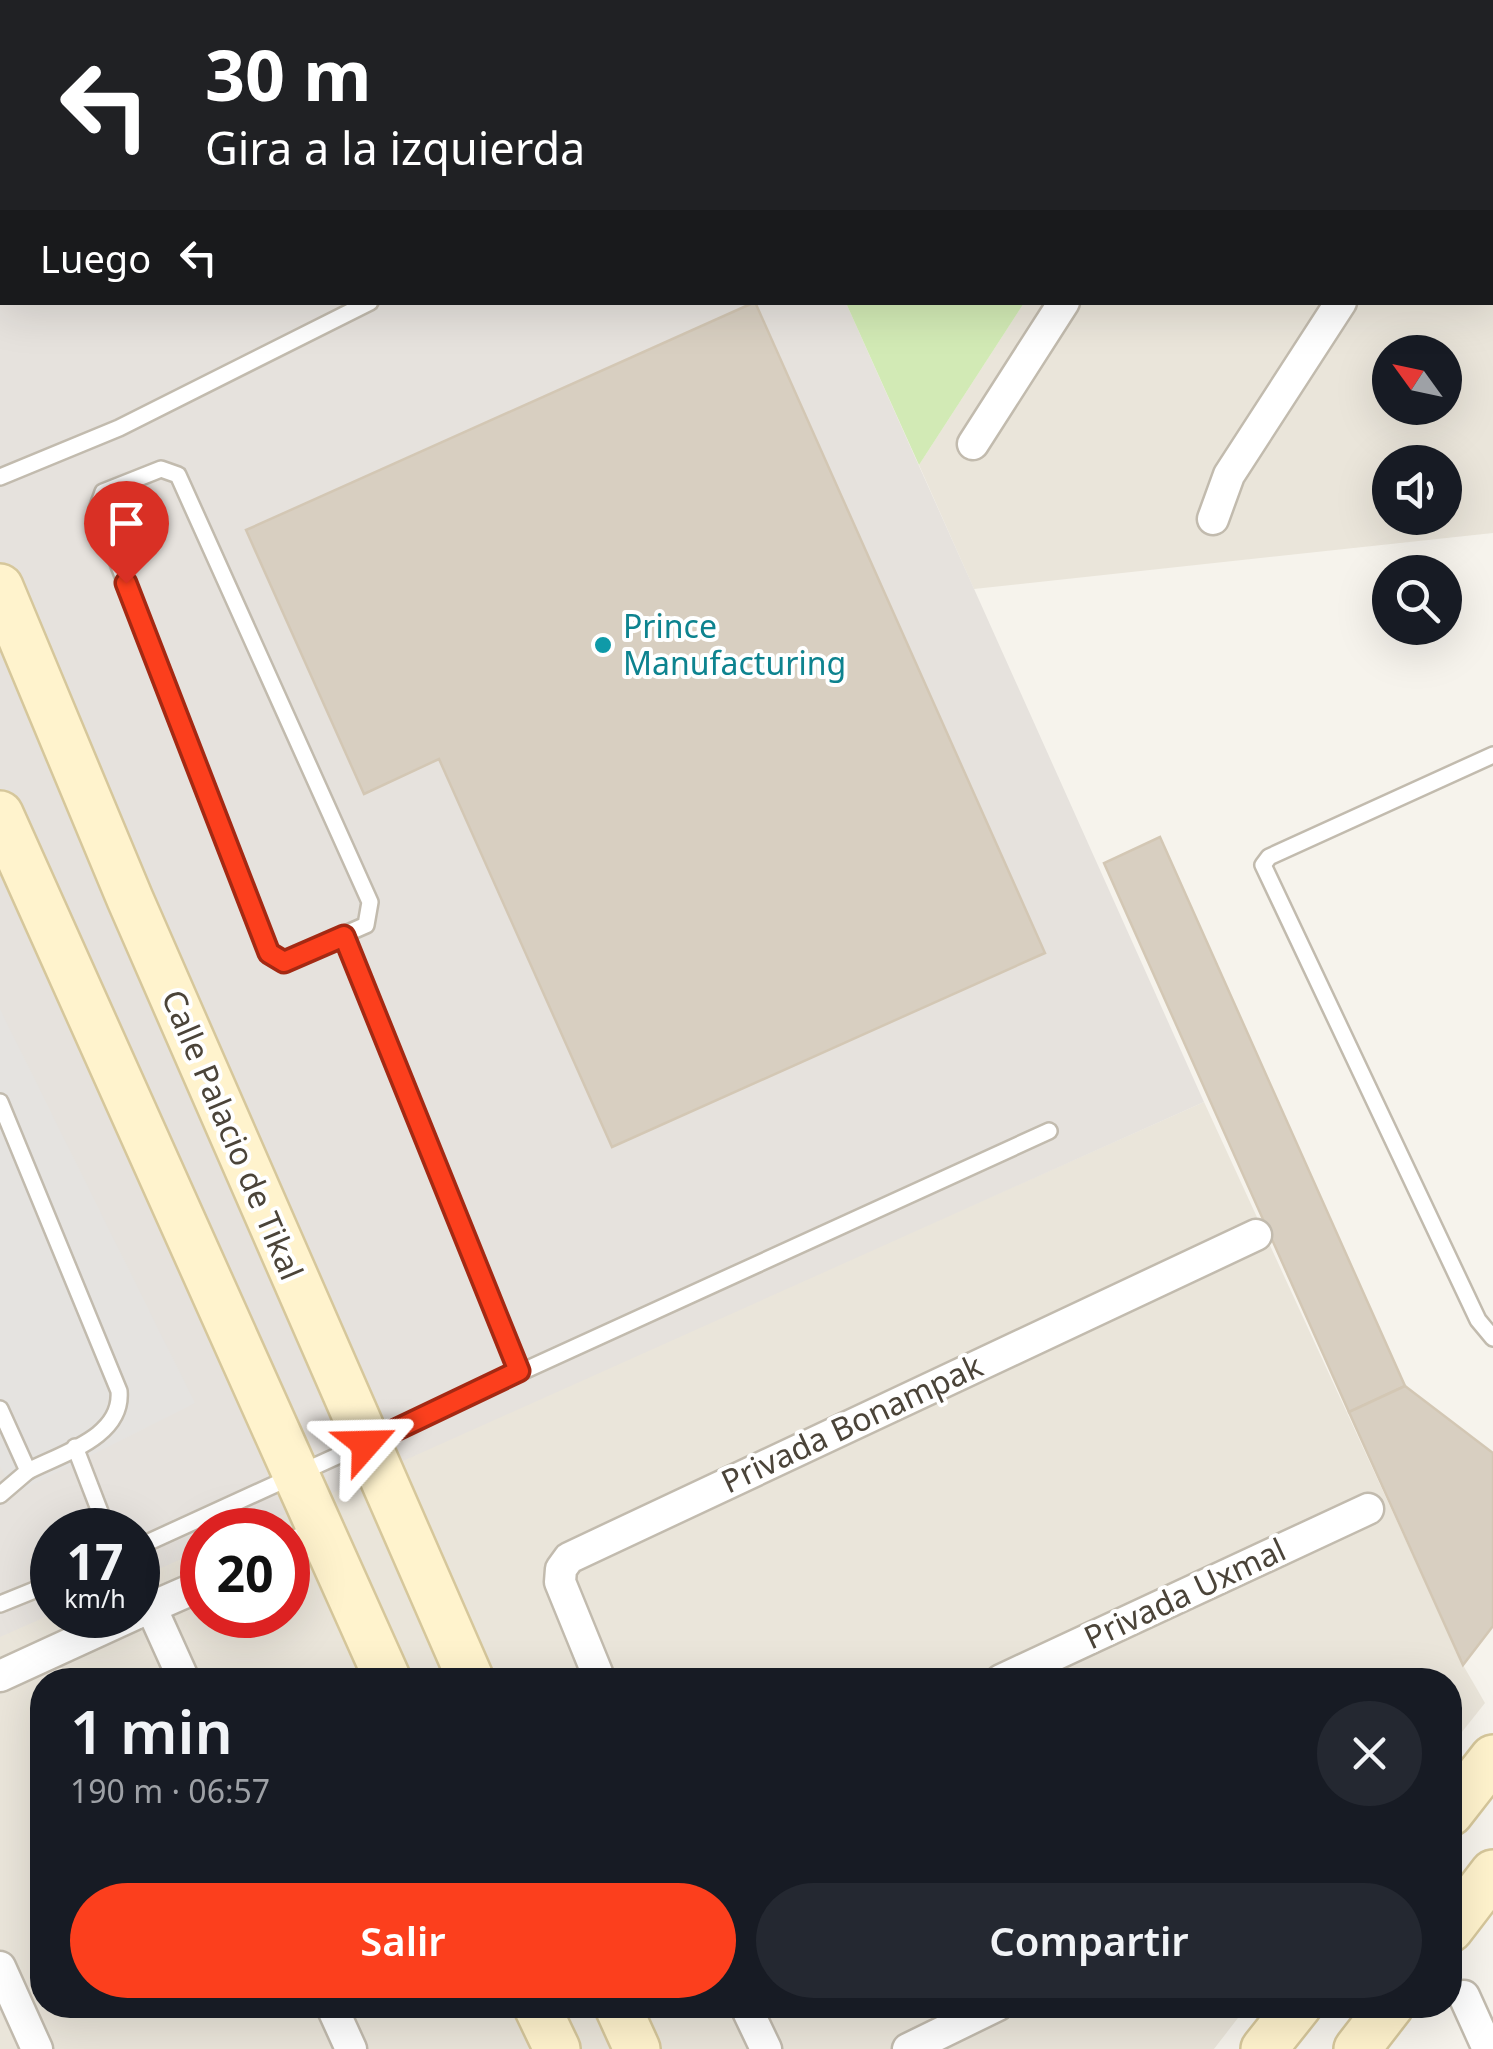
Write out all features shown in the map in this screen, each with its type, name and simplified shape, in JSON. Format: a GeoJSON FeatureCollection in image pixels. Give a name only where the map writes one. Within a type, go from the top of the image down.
{"type":"FeatureCollection","features":[{"type":"Feature","properties":{"kind":"street"},"geometry":{"type":"LineString","coordinates":[[973,444],[1062,305]]}},
{"type":"Feature","properties":{"kind":"street"},"geometry":{"type":"LineString","coordinates":[[1213,519],[1229,476],[1339,305]]}},
{"type":"Feature","properties":{"kind":"street","name":"Calle Palacio de Tikal"},"geometry":{"type":"LineString","coordinates":[[0,587],[130,899],[466,1668]]}},
{"type":"Feature","properties":{"kind":"street"},"geometry":{"type":"LineString","coordinates":[[0,814],[19,873],[293,1474],[299,1508]]}},
{"type":"Feature","properties":{"kind":"street","name":"Privada Bonampak"},"geometry":{"type":"LineString","coordinates":[[595,1668],[560,1582],[560,1569],[568,1558],[1256,1235]]}},
{"type":"Feature","properties":{"kind":"street","name":"Privada Uxmal"},"geometry":{"type":"LineString","coordinates":[[1028,1668],[1368,1509]]}},
{"type":"Feature","properties":{"kind":"street"},"geometry":{"type":"LineString","coordinates":[[310,1550],[381,1668]]}},
{"type":"Feature","properties":{"kind":"street"},"geometry":{"type":"LineString","coordinates":[[0,1676],[83,1638]]}},
{"type":"Feature","properties":{"kind":"street"},"geometry":{"type":"LineString","coordinates":[[157,1638],[176,1668]]}},
{"type":"Feature","properties":{"kind":"street"},"geometry":{"type":"LineString","coordinates":[[1462,1798],[1493,1758]]}},
{"type":"Feature","properties":{"kind":"street"},"geometry":{"type":"LineString","coordinates":[[1462,1913],[1493,1873]]}},
{"type":"Feature","properties":{"kind":"street"},"geometry":{"type":"LineString","coordinates":[[0,1967],[38,2049]]}},
{"type":"Feature","properties":{"kind":"street"},"geometry":{"type":"LineString","coordinates":[[1464,1996],[1488,2049]]}},
{"type":"Feature","properties":{"kind":"street"},"geometry":{"type":"LineString","coordinates":[[337,2018],[351,2049]]}},
{"type":"Feature","properties":{"kind":"street"},"geometry":{"type":"LineString","coordinates":[[542,2018],[556,2049]]}},
{"type":"Feature","properties":{"kind":"street"},"geometry":{"type":"LineString","coordinates":[[623,2018],[637,2049]]}},
{"type":"Feature","properties":{"kind":"street"},"geometry":{"type":"LineString","coordinates":[[751,2018],[766,2049]]}},
{"type":"Feature","properties":{"kind":"street"},"geometry":{"type":"LineString","coordinates":[[908,2049],[971,2018]]}},
{"type":"Feature","properties":{"kind":"street"},"geometry":{"type":"LineString","coordinates":[[1264,2049],[1289,2018]]}},
{"type":"Feature","properties":{"kind":"street"},"geometry":{"type":"LineString","coordinates":[[1357,2049],[1381,2018]]}},
{"type":"Feature","properties":{"kind":"lane"},"geometry":{"type":"LineString","coordinates":[[0,478],[119,428],[364,305]]}},
{"type":"Feature","properties":{"kind":"lane"},"geometry":{"type":"LineString","coordinates":[[161,469],[178,475],[370,902],[366,925],[344,936],[284,962],[269,953],[97,509],[103,492],[161,469]]}},
{"type":"Feature","properties":{"kind":"lane"},"geometry":{"type":"LineString","coordinates":[[1493,755],[1269,857],[1263,865],[1478,1320],[1493,1338]]}},
{"type":"Feature","properties":{"kind":"lane"},"geometry":{"type":"LineString","coordinates":[[344,936],[519,1371]]}},
{"type":"Feature","properties":{"kind":"lane"},"geometry":{"type":"LineString","coordinates":[[0,1102],[119,1391],[117,1418],[75,1447],[28,1471],[0,1494]]}},
{"type":"Feature","properties":{"kind":"lane"},"geometry":{"type":"LineString","coordinates":[[160,1537],[1049,1131]]}},
{"type":"Feature","properties":{"kind":"lane"},"geometry":{"type":"LineString","coordinates":[[0,1409],[28,1471]]}},
{"type":"Feature","properties":{"kind":"lane"},"geometry":{"type":"LineString","coordinates":[[75,1447],[99,1508]]}},
{"type":"Feature","properties":{"kind":"lane"},"geometry":{"type":"LineString","coordinates":[[0,1604],[30,1592]]}},
{"type":"Feature","properties":{"kind":"shaded area"},"geometry":{"type":"Polygon","coordinates":[[[0,305],[847,305],[1204,1102],[298,1508],[180,1508],[180,1560],[160,1568],[160,1508],[30,1508],[30,1624],[0,1637],[0,305]]]}},
{"type":"Feature","properties":{"kind":"shaded area"},"geometry":{"type":"Polygon","coordinates":[[[1023,305],[1493,305],[1493,533],[974,589],[919,465],[1023,305]]]}},
{"type":"Feature","properties":{"kind":"shaded area"},"geometry":{"type":"Polygon","coordinates":[[[0,1009],[195,1403],[14,1494],[0,1466],[0,1009]]]}},
{"type":"Feature","properties":{"kind":"shaded area"},"geometry":{"type":"Polygon","coordinates":[[[1204,1102],[1463,1665],[1485,1703],[1462,1732],[1462,1668],[30,1668],[30,2018],[1238,2018],[1214,2049],[0,2049],[0,1635],[30,1622],[30,1638],[160,1638],[160,1565],[180,1557],[180,1638],[310,1638],[310,1508],[291,1508],[1204,1102]]]}},
{"type":"Feature","properties":{"kind":"green space"},"geometry":{"type":"Polygon","coordinates":[[[847,305],[1023,305],[919,465],[847,305]]]}},
{"type":"Feature","properties":{"kind":"building","name":"Prince Manufacturing"},"geometry":{"type":"Polygon","coordinates":[[[748,305],[756,305],[1045,953],[612,1147],[439,759],[364,794],[246,530],[748,305]]]}},
{"type":"Feature","properties":{"kind":"building"},"geometry":{"type":"Polygon","coordinates":[[[1160,837],[1405,1386],[1349,1412],[1104,863],[1160,837]]]}},
{"type":"Feature","properties":{"kind":"building"},"geometry":{"type":"Polygon","coordinates":[[[1405,1386],[1493,1453],[1493,1626],[1463,1665],[1349,1412],[1405,1386]]]}},
{"type":"Feature","properties":{"kind":"place","name":"Prince Manufacturing"},"geometry":{"type":"Point","coordinates":[603,645]}},
{"type":"Feature","properties":{"kind":"route"},"geometry":{"type":"LineString","coordinates":[[126,583],[269,953],[284,962],[344,936],[519,1371],[366,1444]]}}]}
